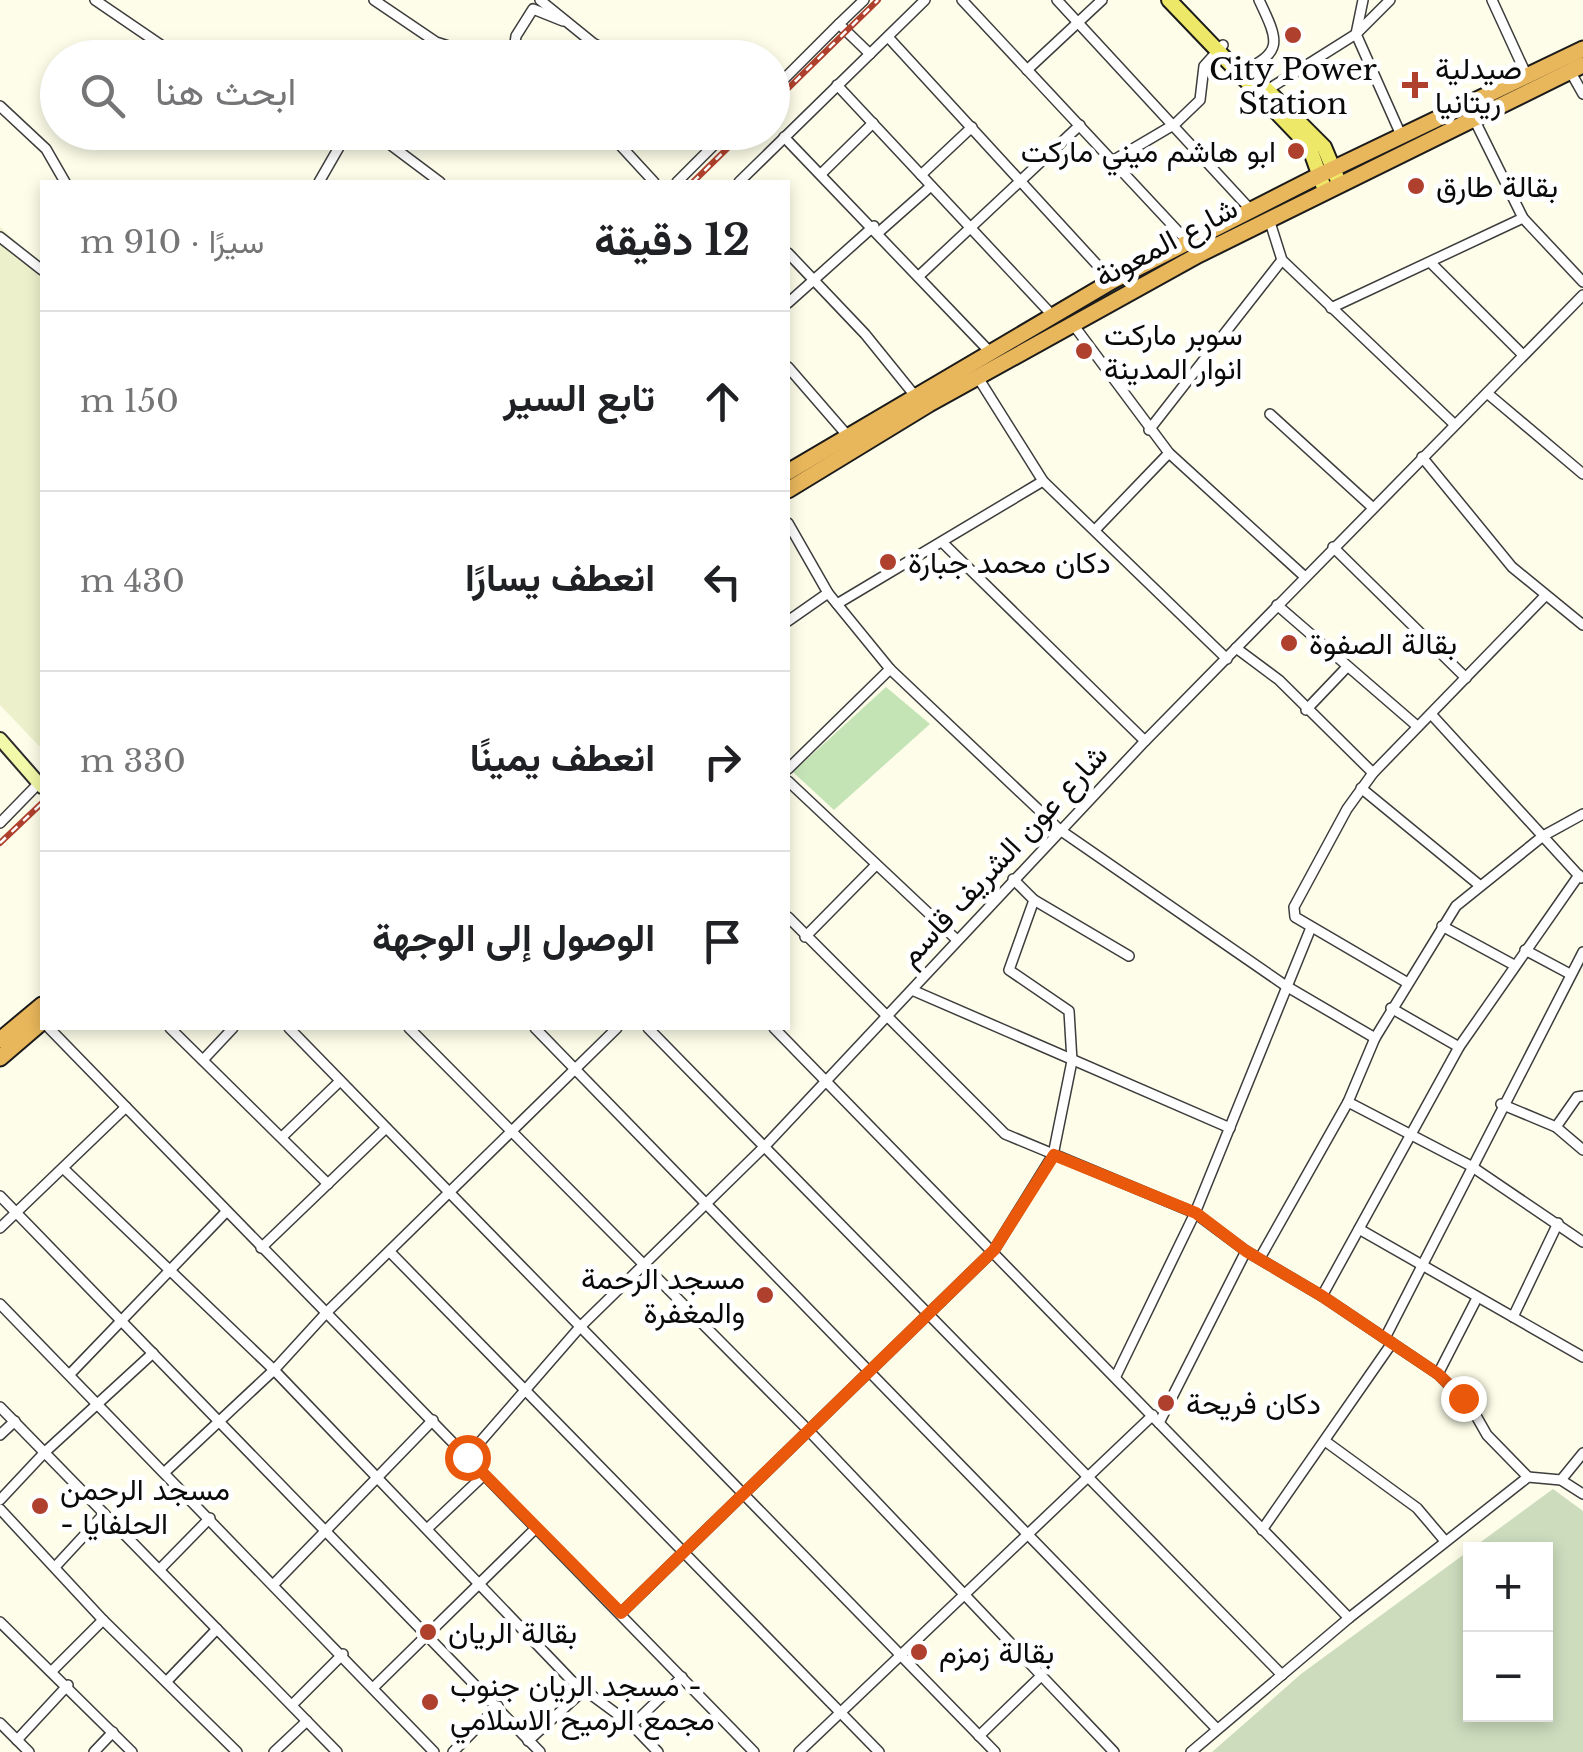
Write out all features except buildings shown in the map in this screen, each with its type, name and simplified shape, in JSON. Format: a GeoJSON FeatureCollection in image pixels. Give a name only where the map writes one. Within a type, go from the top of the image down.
{"type":"FeatureCollection","features":[{"type":"Feature","properties":{"kind":"highway","name":"شارع المعونة"},"geometry":{"type":"LineString","coordinates":[[790,489],[977,376],[1269,219],[1401,135],[1583,49]]}},
{"type":"Feature","properties":{"kind":"highway","name":"شارع المعونة"},"geometry":{"type":"LineString","coordinates":[[790,471],[1112,281],[1250,210],[1474,119],[1577,68]]}},
{"type":"Feature","properties":{"kind":"highway"},"geometry":{"type":"LineString","coordinates":[[0,1040],[40,1006]]}},
{"type":"Feature","properties":{"kind":"highway"},"geometry":{"type":"LineString","coordinates":[[0,1058],[40,1024]]}},
{"type":"Feature","properties":{"kind":"main road"},"geometry":{"type":"LineString","coordinates":[[1168,0],[1263,92],[1315,136],[1329,179]]}},
{"type":"Feature","properties":{"kind":"main road"},"geometry":{"type":"LineString","coordinates":[[1180,0],[1220,48]]}},
{"type":"Feature","properties":{"kind":"street"},"geometry":{"type":"LineString","coordinates":[[95,0],[154,40]]}},
{"type":"Feature","properties":{"kind":"street"},"geometry":{"type":"LineString","coordinates":[[374,0],[433,40]]}},
{"type":"Feature","properties":{"kind":"street"},"geometry":{"type":"LineString","coordinates":[[540,0],[590,40]]}},
{"type":"Feature","properties":{"kind":"street"},"geometry":{"type":"LineString","coordinates":[[790,73],[864,0]]}},
{"type":"Feature","properties":{"kind":"street"},"geometry":{"type":"LineString","coordinates":[[790,131],[924,0]]}},
{"type":"Feature","properties":{"kind":"street"},"geometry":{"type":"LineString","coordinates":[[962,0],[1188,242]]}},
{"type":"Feature","properties":{"kind":"street"},"geometry":{"type":"LineString","coordinates":[[1057,0],[1250,210]]}},
{"type":"Feature","properties":{"kind":"street"},"geometry":{"type":"LineString","coordinates":[[1027,70],[1102,0]]}},
{"type":"Feature","properties":{"kind":"street"},"geometry":{"type":"LineString","coordinates":[[1243,72],[1268,60],[1274,45],[1259,0]]}},
{"type":"Feature","properties":{"kind":"street"},"geometry":{"type":"LineString","coordinates":[[1363,0],[1356,34],[1401,135]]}},
{"type":"Feature","properties":{"kind":"street"},"geometry":{"type":"LineString","coordinates":[[1263,92],[1356,34],[1390,0]]}},
{"type":"Feature","properties":{"kind":"street"},"geometry":{"type":"LineString","coordinates":[[1492,0],[1526,74]]}},
{"type":"Feature","properties":{"kind":"street"},"geometry":{"type":"LineString","coordinates":[[515,40],[533,9],[574,26]]}},
{"type":"Feature","properties":{"kind":"street"},"geometry":{"type":"LineString","coordinates":[[839,24],[870,54]]}},
{"type":"Feature","properties":{"kind":"street"},"geometry":{"type":"LineString","coordinates":[[888,37],[1112,281]]}},
{"type":"Feature","properties":{"kind":"street"},"geometry":{"type":"LineString","coordinates":[[1114,160],[1175,124],[1200,100],[1204,66],[1220,48]]}},
{"type":"Feature","properties":{"kind":"street"},"geometry":{"type":"LineString","coordinates":[[1577,68],[1583,94]]}},
{"type":"Feature","properties":{"kind":"street"},"geometry":{"type":"LineString","coordinates":[[837,85],[1053,316]]}},
{"type":"Feature","properties":{"kind":"street"},"geometry":{"type":"LineString","coordinates":[[0,106],[40,143]]}},
{"type":"Feature","properties":{"kind":"street"},"geometry":{"type":"LineString","coordinates":[[1474,119],[1523,218],[1583,282]]}},
{"type":"Feature","properties":{"kind":"street"},"geometry":{"type":"LineString","coordinates":[[822,174],[873,123]]}},
{"type":"Feature","properties":{"kind":"street"},"geometry":{"type":"LineString","coordinates":[[920,275],[1080,125]]}},
{"type":"Feature","properties":{"kind":"street"},"geometry":{"type":"LineString","coordinates":[[921,175],[972,127]]}},
{"type":"Feature","properties":{"kind":"street"},"geometry":{"type":"LineString","coordinates":[[790,143],[877,229],[990,352]]}},
{"type":"Feature","properties":{"kind":"street"},"geometry":{"type":"LineString","coordinates":[[47,150],[64,180]]}},
{"type":"Feature","properties":{"kind":"street"},"geometry":{"type":"LineString","coordinates":[[320,180],[336,150]]}},
{"type":"Feature","properties":{"kind":"street"},"geometry":{"type":"LineString","coordinates":[[397,150],[437,180]]}},
{"type":"Feature","properties":{"kind":"street"},"geometry":{"type":"LineString","coordinates":[[625,150],[652,180]]}},
{"type":"Feature","properties":{"kind":"street"},"geometry":{"type":"LineString","coordinates":[[680,180],[709,150]]}},
{"type":"Feature","properties":{"kind":"street"},"geometry":{"type":"LineString","coordinates":[[740,180],[771,150]]}},
{"type":"Feature","properties":{"kind":"street"},"geometry":{"type":"LineString","coordinates":[[790,301],[931,186]]}},
{"type":"Feature","properties":{"kind":"street"},"geometry":{"type":"LineString","coordinates":[[1332,308],[1523,218]]}},
{"type":"Feature","properties":{"kind":"street"},"geometry":{"type":"LineString","coordinates":[[1269,219],[1282,260],[1454,424]]}},
{"type":"Feature","properties":{"kind":"street"},"geometry":{"type":"LineString","coordinates":[[0,237],[40,268]]}},
{"type":"Feature","properties":{"kind":"street"},"geometry":{"type":"LineString","coordinates":[[790,255],[866,334],[916,397]]}},
{"type":"Feature","properties":{"kind":"street"},"geometry":{"type":"LineString","coordinates":[[1149,430],[1282,260]]}},
{"type":"Feature","properties":{"kind":"street"},"geometry":{"type":"LineString","coordinates":[[1431,262],[1523,355]]}},
{"type":"Feature","properties":{"kind":"street","name":"شارع عون الشريف قاسم"},"geometry":{"type":"LineString","coordinates":[[467,1457],[580,1327],[704,1201],[766,1145],[1145,741],[1583,294]]}},
{"type":"Feature","properties":{"kind":"street"},"geometry":{"type":"LineString","coordinates":[[1072,323],[1170,453],[1304,576]]}},
{"type":"Feature","properties":{"kind":"street"},"geometry":{"type":"LineString","coordinates":[[790,369],[848,434]]}},
{"type":"Feature","properties":{"kind":"street"},"geometry":{"type":"LineString","coordinates":[[977,376],[1043,480],[1227,659]]}},
{"type":"Feature","properties":{"kind":"street"},"geometry":{"type":"LineString","coordinates":[[1488,393],[1583,474]]}},
{"type":"Feature","properties":{"kind":"street"},"geometry":{"type":"LineString","coordinates":[[1270,414],[1372,508]]}},
{"type":"Feature","properties":{"kind":"street"},"geometry":{"type":"LineString","coordinates":[[1095,530],[1170,453]]}},
{"type":"Feature","properties":{"kind":"street"},"geometry":{"type":"LineString","coordinates":[[1422,457],[1501,555],[1545,596],[1581,618]]}},
{"type":"Feature","properties":{"kind":"street"},"geometry":{"type":"LineString","coordinates":[[837,604],[1043,480]]}},
{"type":"Feature","properties":{"kind":"street"},"geometry":{"type":"LineString","coordinates":[[790,526],[828,593],[890,669],[1060,830],[1286,986],[1375,1038]]}},
{"type":"Feature","properties":{"kind":"street"},"geometry":{"type":"LineString","coordinates":[[942,543],[1145,741]]}},
{"type":"Feature","properties":{"kind":"street"},"geometry":{"type":"LineString","coordinates":[[1332,547],[1466,678]]}},
{"type":"Feature","properties":{"kind":"street"},"geometry":{"type":"LineString","coordinates":[[790,620],[828,593]]}},
{"type":"Feature","properties":{"kind":"street"},"geometry":{"type":"LineString","coordinates":[[1406,982],[1310,930],[1294,918],[1294,907],[1372,773],[1545,596]]}},
{"type":"Feature","properties":{"kind":"street"},"geometry":{"type":"LineString","coordinates":[[1278,605],[1418,726]]}},
{"type":"Feature","properties":{"kind":"street"},"geometry":{"type":"LineString","coordinates":[[1236,648],[1277,678],[1372,773]]}},
{"type":"Feature","properties":{"kind":"street"},"geometry":{"type":"LineString","coordinates":[[1306,710],[1347,667]]}},
{"type":"Feature","properties":{"kind":"street"},"geometry":{"type":"LineString","coordinates":[[790,767],[890,669]]}},
{"type":"Feature","properties":{"kind":"street"},"geometry":{"type":"LineString","coordinates":[[1322,1296],[1459,1047],[1514,965],[1581,877],[1432,714]]}},
{"type":"Feature","properties":{"kind":"street"},"geometry":{"type":"LineString","coordinates":[[0,739],[40,784]]}},
{"type":"Feature","properties":{"kind":"street"},"geometry":{"type":"LineString","coordinates":[[790,783],[957,940]]}},
{"type":"Feature","properties":{"kind":"street"},"geometry":{"type":"LineString","coordinates":[[0,823],[40,786]]}},
{"type":"Feature","properties":{"kind":"street"},"geometry":{"type":"LineString","coordinates":[[1361,788],[1478,884]]}},
{"type":"Feature","properties":{"kind":"street"},"geometry":{"type":"LineString","coordinates":[[1260,1258],[1348,1102],[1391,1008],[1442,926],[1478,884],[1543,836],[1583,814]]}},
{"type":"Feature","properties":{"kind":"street"},"geometry":{"type":"LineString","coordinates":[[805,936],[875,866]]}},
{"type":"Feature","properties":{"kind":"street"},"geometry":{"type":"LineString","coordinates":[[1013,879],[1034,900],[1129,956]]}},
{"type":"Feature","properties":{"kind":"street"},"geometry":{"type":"LineString","coordinates":[[621,1613],[994,1250],[1054,1155],[1072,1061],[1069,1011],[1010,970],[1034,900]]}},
{"type":"Feature","properties":{"kind":"street"},"geometry":{"type":"LineString","coordinates":[[790,920],[994,1126],[1196,1213],[1246,1251],[1322,1296],[1438,1374],[1472,1407],[1487,1436],[1528,1477],[1561,1480],[1583,1494]]}},
{"type":"Feature","properties":{"kind":"street"},"geometry":{"type":"LineString","coordinates":[[1442,926],[1514,965]]}},
{"type":"Feature","properties":{"kind":"street"},"geometry":{"type":"LineString","coordinates":[[1116,1376],[1196,1213],[1310,930]]}},
{"type":"Feature","properties":{"kind":"street"},"geometry":{"type":"LineString","coordinates":[[1525,950],[1576,969]]}},
{"type":"Feature","properties":{"kind":"street"},"geometry":{"type":"LineString","coordinates":[[1262,1530],[1325,1441],[1388,1340],[1502,1104],[1583,952]]}},
{"type":"Feature","properties":{"kind":"street"},"geometry":{"type":"LineString","coordinates":[[912,990],[1230,1128]]}},
{"type":"Feature","properties":{"kind":"street"},"geometry":{"type":"LineString","coordinates":[[1391,1008],[1459,1047]]}},
{"type":"Feature","properties":{"kind":"street"},"geometry":{"type":"LineString","coordinates":[[51,1030],[754,1752]]}},
{"type":"Feature","properties":{"kind":"street"},"geometry":{"type":"LineString","coordinates":[[172,1030],[328,1184]]}},
{"type":"Feature","properties":{"kind":"street"},"geometry":{"type":"LineString","coordinates":[[202,1060],[232,1030]]}},
{"type":"Feature","properties":{"kind":"street"},"geometry":{"type":"LineString","coordinates":[[290,1030],[995,1752]]}},
{"type":"Feature","properties":{"kind":"street"},"geometry":{"type":"LineString","coordinates":[[411,1030],[810,1431],[1114,1752]]}},
{"type":"Feature","properties":{"kind":"street"},"geometry":{"type":"LineString","coordinates":[[537,1030],[1217,1729]]}},
{"type":"Feature","properties":{"kind":"street"},"geometry":{"type":"LineString","coordinates":[[166,1471],[274,1370],[327,1312],[615,1030]]}},
{"type":"Feature","properties":{"kind":"street"},"geometry":{"type":"LineString","coordinates":[[650,1030],[1282,1676]]}},
{"type":"Feature","properties":{"kind":"street"},"geometry":{"type":"LineString","coordinates":[[776,1030],[1349,1618]]}},
{"type":"Feature","properties":{"kind":"street"},"geometry":{"type":"LineString","coordinates":[[282,1137],[340,1082]]}},
{"type":"Feature","properties":{"kind":"street"},"geometry":{"type":"LineString","coordinates":[[1556,1127],[1577,1097],[1583,1096]]}},
{"type":"Feature","properties":{"kind":"street"},"geometry":{"type":"LineString","coordinates":[[1348,1102],[1472,1166],[1583,1242]]}},
{"type":"Feature","properties":{"kind":"street"},"geometry":{"type":"LineString","coordinates":[[1502,1104],[1556,1127],[1583,1150]]}},
{"type":"Feature","properties":{"kind":"street"},"geometry":{"type":"LineString","coordinates":[[0,1228],[126,1107]]}},
{"type":"Feature","properties":{"kind":"street"},"geometry":{"type":"LineString","coordinates":[[261,1248],[386,1128]]}},
{"type":"Feature","properties":{"kind":"street"},"geometry":{"type":"LineString","coordinates":[[64,1169],[172,1268],[274,1370],[584,1690],[632,1725],[658,1752]]}},
{"type":"Feature","properties":{"kind":"street"},"geometry":{"type":"LineString","coordinates":[[0,1196],[540,1752]]}},
{"type":"Feature","properties":{"kind":"street"},"geometry":{"type":"LineString","coordinates":[[70,1373],[226,1212]]}},
{"type":"Feature","properties":{"kind":"street"},"geometry":{"type":"LineString","coordinates":[[1513,1316],[1558,1222]]}},
{"type":"Feature","properties":{"kind":"street"},"geometry":{"type":"LineString","coordinates":[[1359,1229],[1583,1356]]}},
{"type":"Feature","properties":{"kind":"street"},"geometry":{"type":"LineString","coordinates":[[799,1752],[1087,1476],[1156,1419],[1246,1251]]}},
{"type":"Feature","properties":{"kind":"street"},"geometry":{"type":"LineString","coordinates":[[391,1253],[879,1752]]}},
{"type":"Feature","properties":{"kind":"street"},"geometry":{"type":"LineString","coordinates":[[1438,1374],[1477,1298]]}},
{"type":"Feature","properties":{"kind":"street"},"geometry":{"type":"LineString","coordinates":[[0,1304],[166,1471],[434,1752]]}},
{"type":"Feature","properties":{"kind":"street"},"geometry":{"type":"LineString","coordinates":[[0,1500],[45,1452],[153,1353]]}},
{"type":"Feature","properties":{"kind":"street"},"geometry":{"type":"LineString","coordinates":[[0,1406],[337,1752]]}},
{"type":"Feature","properties":{"kind":"street"},"geometry":{"type":"LineString","coordinates":[[274,1584],[324,1528],[433,1420]]}},
{"type":"Feature","properties":{"kind":"street"},"geometry":{"type":"LineString","coordinates":[[0,1435],[15,1422]]}},
{"type":"Feature","properties":{"kind":"street"},"geometry":{"type":"LineString","coordinates":[[1325,1441],[1417,1508],[1446,1542]]}},
{"type":"Feature","properties":{"kind":"street"},"geometry":{"type":"LineString","coordinates":[[1561,1480],[1583,1452]]}},
{"type":"Feature","properties":{"kind":"street"},"geometry":{"type":"LineString","coordinates":[[428,1528],[484,1475]]}},
{"type":"Feature","properties":{"kind":"street"},"geometry":{"type":"LineString","coordinates":[[1191,1752],[1349,1618],[1528,1477]]}},
{"type":"Feature","properties":{"kind":"street"},"geometry":{"type":"LineString","coordinates":[[0,1510],[102,1620],[168,1680],[237,1752]]}},
{"type":"Feature","properties":{"kind":"street"},"geometry":{"type":"LineString","coordinates":[[56,1567],[104,1514]]}},
{"type":"Feature","properties":{"kind":"street"},"geometry":{"type":"LineString","coordinates":[[161,1568],[210,1518]]}},
{"type":"Feature","properties":{"kind":"street"},"geometry":{"type":"LineString","coordinates":[[373,1688],[536,1528]]}},
{"type":"Feature","properties":{"kind":"street"},"geometry":{"type":"LineString","coordinates":[[52,1670],[102,1620]]}},
{"type":"Feature","properties":{"kind":"street"},"geometry":{"type":"LineString","coordinates":[[1,1625],[68,1685],[132,1752]]}},
{"type":"Feature","properties":{"kind":"street"},"geometry":{"type":"LineString","coordinates":[[168,1680],[218,1628]]}},
{"type":"Feature","properties":{"kind":"street"},"geometry":{"type":"LineString","coordinates":[[292,1706],[343,1654]]}},
{"type":"Feature","properties":{"kind":"street"},"geometry":{"type":"LineString","coordinates":[[980,1736],[1041,1676]]}},
{"type":"Feature","properties":{"kind":"street"},"geometry":{"type":"LineString","coordinates":[[632,1725],[682,1677]]}},
{"type":"Feature","properties":{"kind":"street"},"geometry":{"type":"LineString","coordinates":[[17,1740],[68,1685]]}},
{"type":"Feature","properties":{"kind":"street"},"geometry":{"type":"LineString","coordinates":[[528,1741],[584,1690]]}},
{"type":"Feature","properties":{"kind":"street"},"geometry":{"type":"LineString","coordinates":[[453,1752],[498,1706]]}},
{"type":"Feature","properties":{"kind":"street"},"geometry":{"type":"LineString","coordinates":[[274,1752],[307,1720]]}},
{"type":"Feature","properties":{"kind":"street"},"geometry":{"type":"LineString","coordinates":[[0,1723],[29,1752]]}},
{"type":"Feature","properties":{"kind":"street"},"geometry":{"type":"LineString","coordinates":[[94,1752],[113,1732]]}},
{"type":"Feature","properties":{"kind":"green space"},"geometry":{"type":"Polygon","coordinates":[[[0,227],[40,264],[40,747],[0,705],[0,227]]]}},
{"type":"Feature","properties":{"kind":"green space"},"geometry":{"type":"Polygon","coordinates":[[[886,687],[930,724],[834,810],[793,772],[886,687]]]}},
{"type":"Feature","properties":{"kind":"green space"},"geometry":{"type":"Polygon","coordinates":[[[1553,1489],[1583,1511],[1583,1752],[1212,1752],[1301,1674],[1463,1555],[1463,1722],[1553,1722],[1553,1542],[1481,1542],[1553,1489]]]}},
{"type":"Feature","properties":{"kind":"railway"},"geometry":{"type":"LineString","coordinates":[[790,86],[878,0]]}},
{"type":"Feature","properties":{"kind":"railway"},"geometry":{"type":"LineString","coordinates":[[695,180],[726,150]]}},
{"type":"Feature","properties":{"kind":"railway"},"geometry":{"type":"LineString","coordinates":[[0,843],[40,805]]}},
{"type":"Feature","properties":{"kind":"place","name":"City Power Station"},"geometry":{"type":"Point","coordinates":[1293,35]}},
{"type":"Feature","properties":{"kind":"place","name":"صيدلية ريتانيا"},"geometry":{"type":"Point","coordinates":[1415,85]}},
{"type":"Feature","properties":{"kind":"place","name":"ابو هاشم ميني ماركت"},"geometry":{"type":"Point","coordinates":[1296,151]}},
{"type":"Feature","properties":{"kind":"place","name":"بقالة طارق"},"geometry":{"type":"Point","coordinates":[1416,186]}},
{"type":"Feature","properties":{"kind":"place","name":"سوبر ماركت انوار المدينة"},"geometry":{"type":"Point","coordinates":[1084,351]}},
{"type":"Feature","properties":{"kind":"place","name":"دكان محمد جبارة"},"geometry":{"type":"Point","coordinates":[888,562]}},
{"type":"Feature","properties":{"kind":"place","name":"بقالة الصفوة"},"geometry":{"type":"Point","coordinates":[1289,643]}},
{"type":"Feature","properties":{"kind":"place","name":"مسجد الرحمة والمغفرة"},"geometry":{"type":"Point","coordinates":[765,1295]}},
{"type":"Feature","properties":{"kind":"place","name":"دكان فريحة"},"geometry":{"type":"Point","coordinates":[1166,1403]}},
{"type":"Feature","properties":{"kind":"place","name":"مسجد الرحمن - الحلفايا"},"geometry":{"type":"Point","coordinates":[40,1506]}},
{"type":"Feature","properties":{"kind":"place","name":"بقالة الريان"},"geometry":{"type":"Point","coordinates":[428,1632]}},
{"type":"Feature","properties":{"kind":"place","name":"بقالة زمزم"},"geometry":{"type":"Point","coordinates":[919,1652]}},
{"type":"Feature","properties":{"kind":"place","name":"مسجد الريان جنوب - مجمع الرميح الاسلامي"},"geometry":{"type":"Point","coordinates":[430,1702]}},
{"type":"Feature","properties":{"kind":"route"},"geometry":{"type":"LineString","coordinates":[[467,1457],[621,1613],[994,1250],[1054,1155],[1196,1213],[1246,1251],[1322,1296],[1438,1374],[1463,1398]]}}]}
